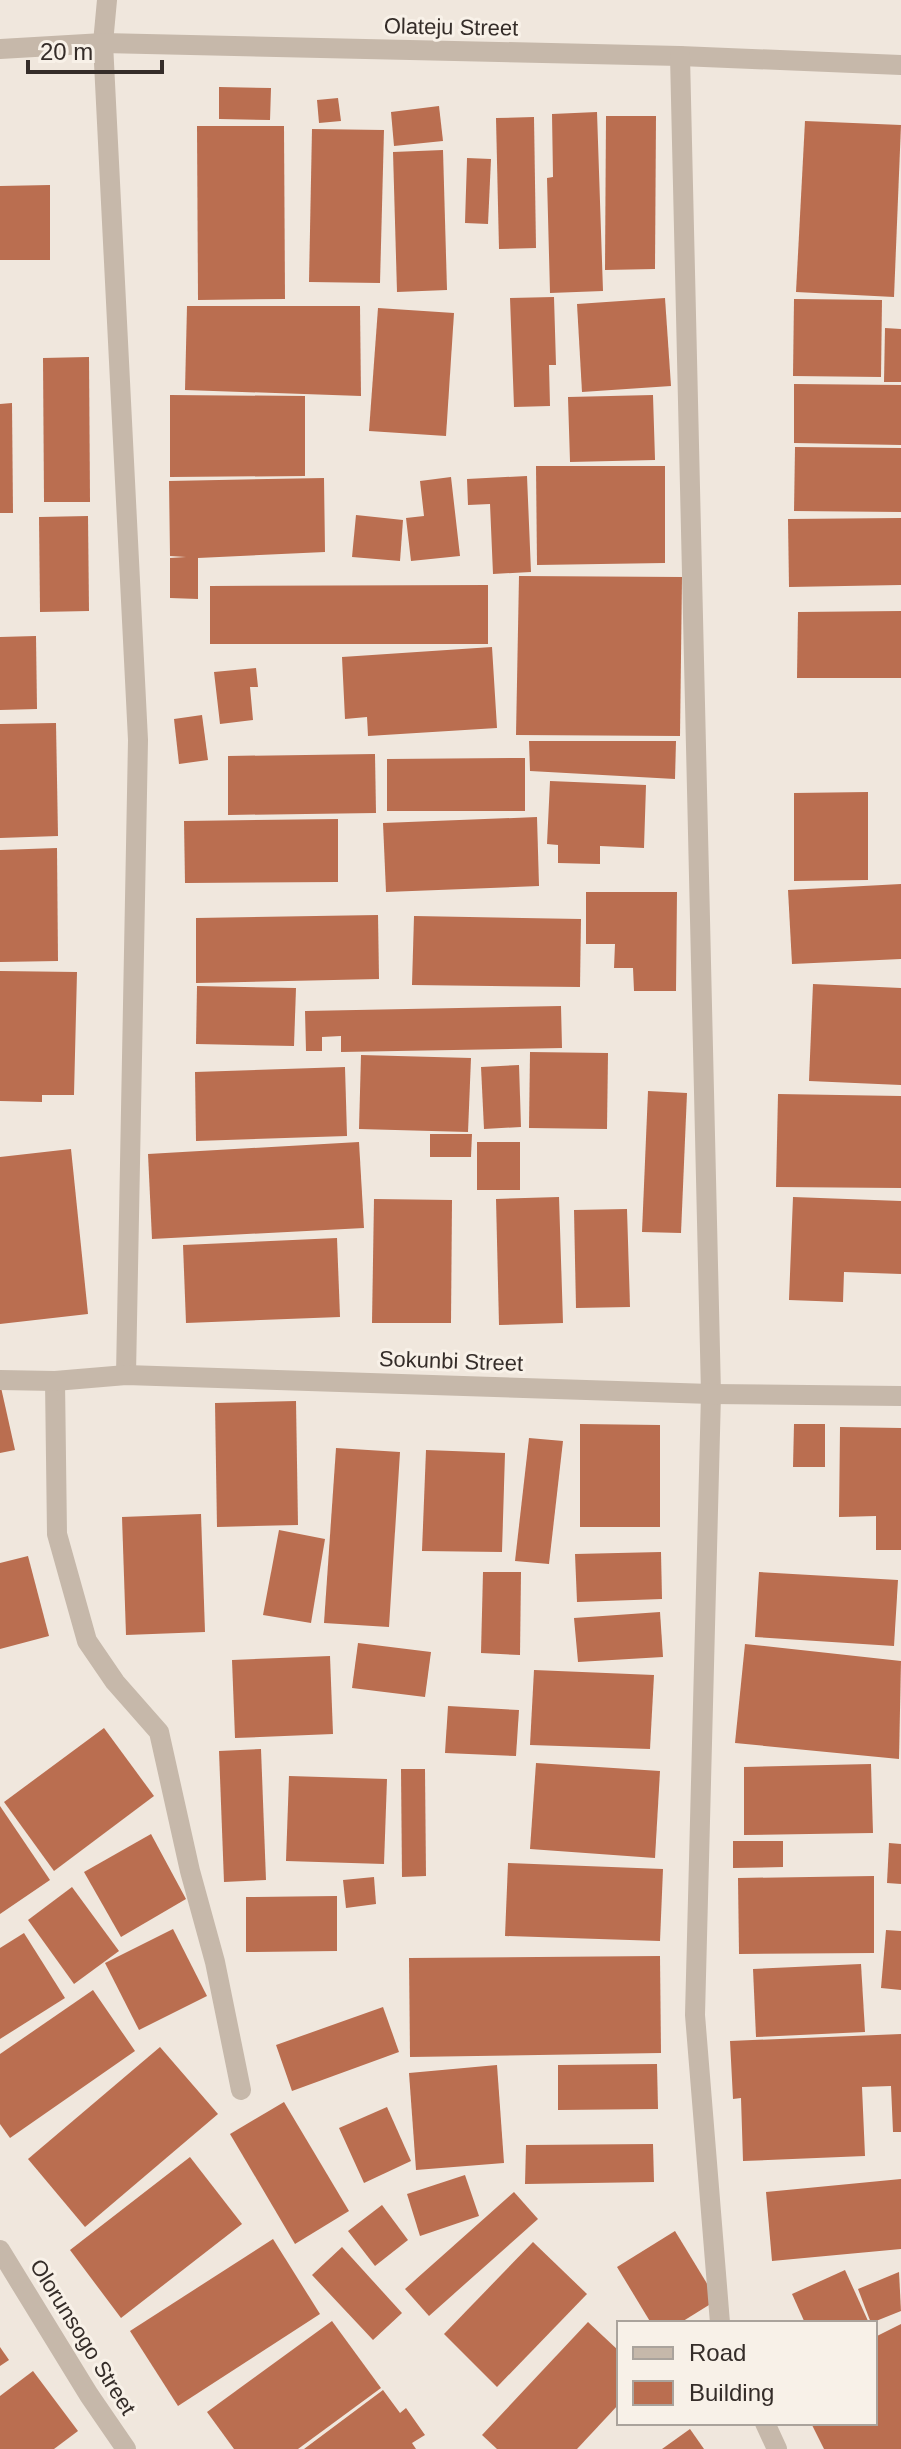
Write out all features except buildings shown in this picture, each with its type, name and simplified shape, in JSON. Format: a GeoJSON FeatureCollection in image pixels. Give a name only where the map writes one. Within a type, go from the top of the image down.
{"type":"FeatureCollection","features":[{"type":"Feature","properties":{"kind":"street"},"geometry":{"type":"LineString","coordinates":[[107,0],[103,43],[138,740],[126,1375]]}},
{"type":"Feature","properties":{"kind":"street","name":"Olateju Street"},"geometry":{"type":"LineString","coordinates":[[0,49],[103,43],[680,56],[901,65]]}},
{"type":"Feature","properties":{"kind":"street"},"geometry":{"type":"LineString","coordinates":[[680,56],[711,1394],[695,2015],[720,2321]]}},
{"type":"Feature","properties":{"kind":"street","name":"Sokunbi Street"},"geometry":{"type":"LineString","coordinates":[[0,1380],[55,1381],[126,1375],[711,1394],[901,1396]]}},
{"type":"Feature","properties":{"kind":"street"},"geometry":{"type":"LineString","coordinates":[[55,1381],[57,1534],[87,1641],[115,1682],[159,1732],[190,1871],[215,1962],[241,2090]]}},
{"type":"Feature","properties":{"kind":"street","name":"Olorunsogo Street"},"geometry":{"type":"LineString","coordinates":[[0,2250],[126,2449]]}},
{"type":"Feature","properties":{"kind":"street"},"geometry":{"type":"LineString","coordinates":[[766,2425],[777,2449]]}}]}
